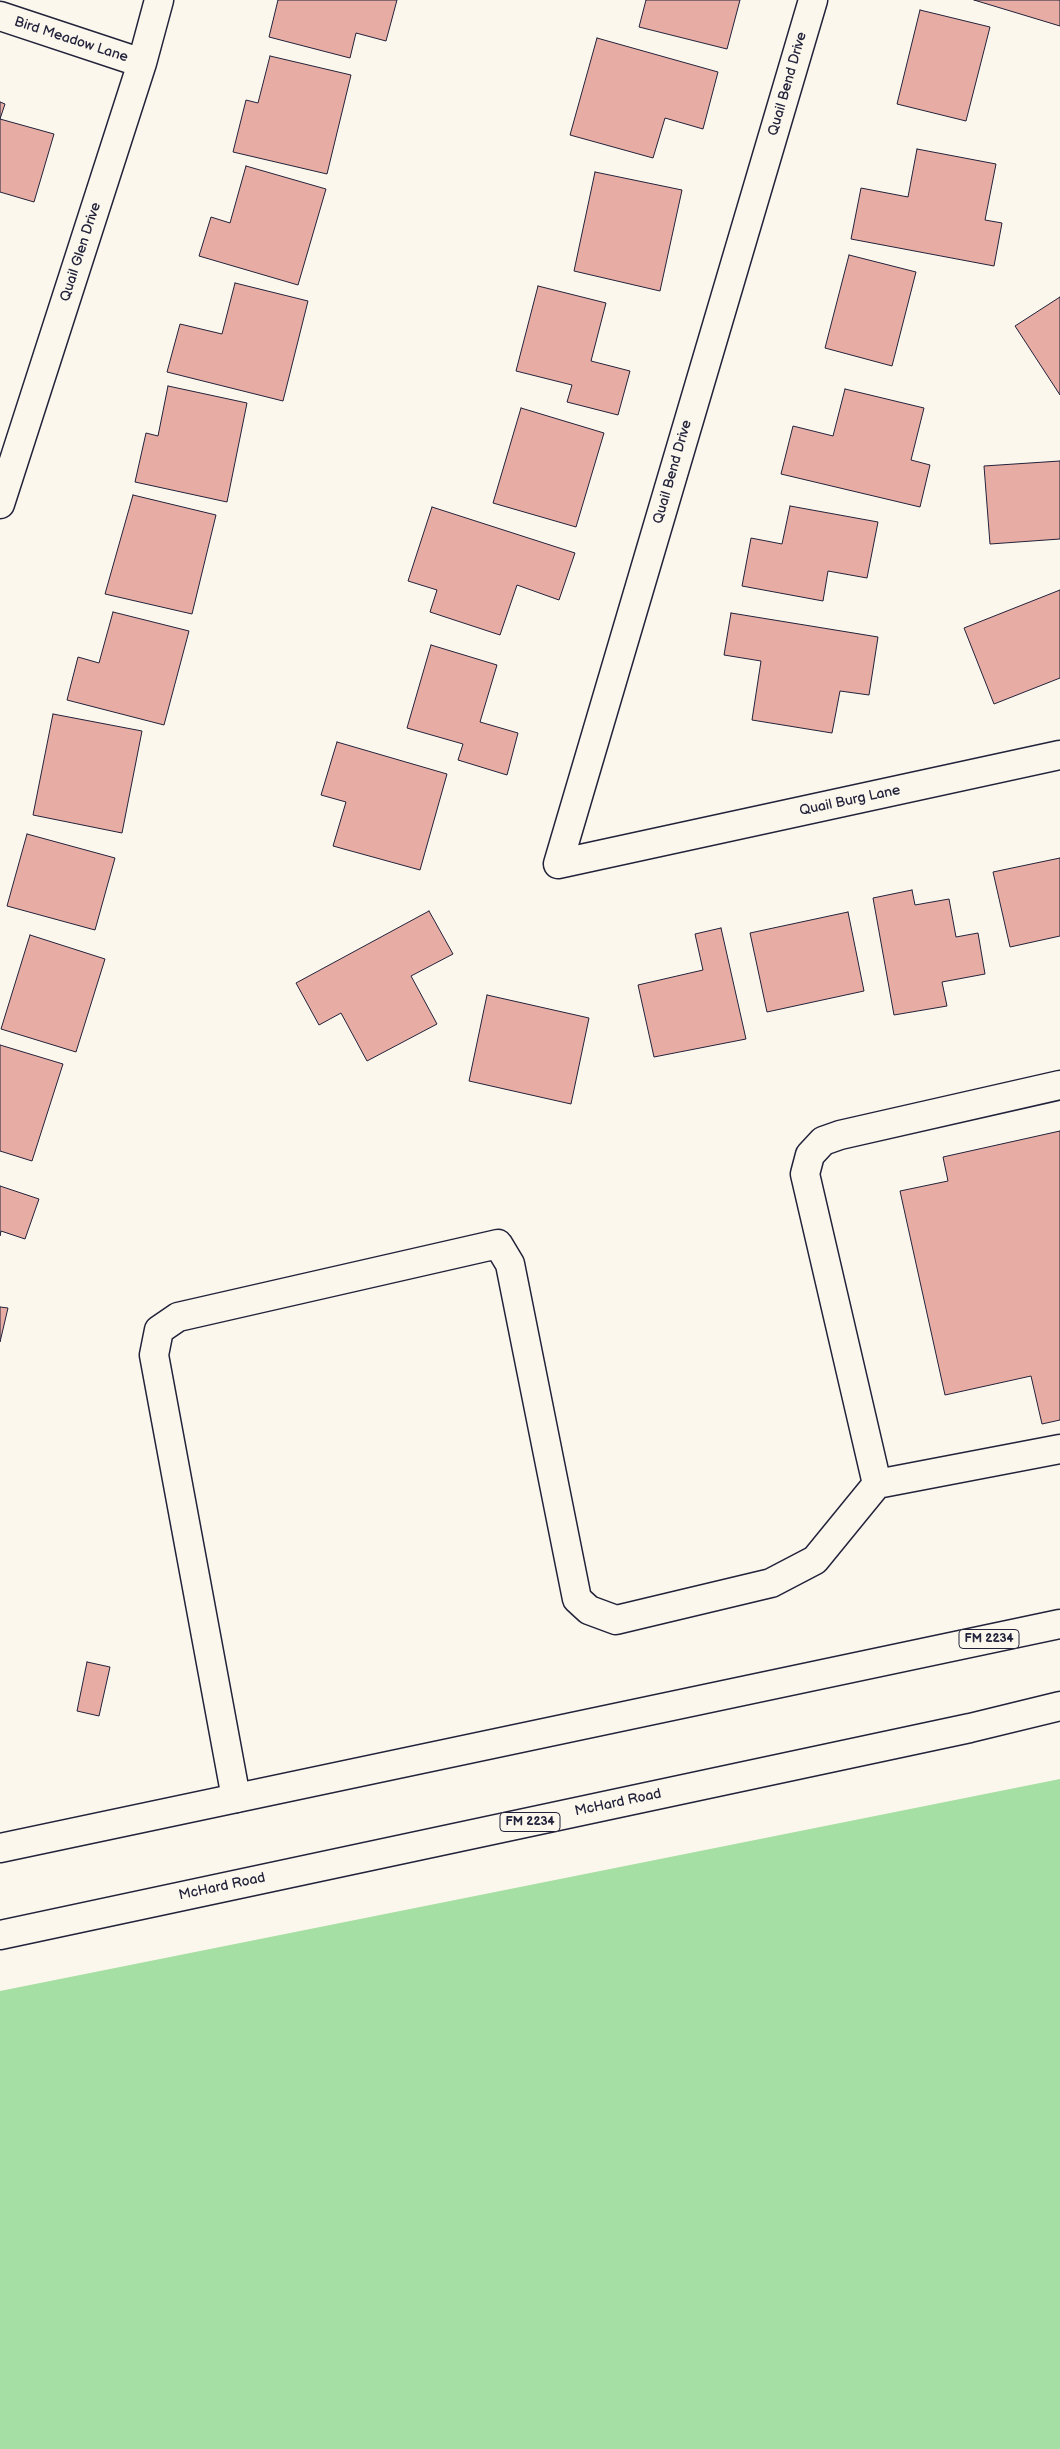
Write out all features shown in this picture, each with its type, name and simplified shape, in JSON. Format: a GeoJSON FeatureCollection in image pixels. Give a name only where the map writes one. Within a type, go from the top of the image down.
{"type":"FeatureCollection","features":[{"type":"Feature","properties":{"kind":"main road","name":"Quail Glen Drive"},"geometry":{"type":"LineString","coordinates":[[0,504],[142,63],[158,0]]}},
{"type":"Feature","properties":{"kind":"main road","name":"Quail Bend Drive"},"geometry":{"type":"LineString","coordinates":[[640,846],[558,864],[813,0]]}},
{"type":"Feature","properties":{"kind":"main road","name":"Bird Meadow Lane"},"geometry":{"type":"LineString","coordinates":[[0,16],[142,63]]}},
{"type":"Feature","properties":{"kind":"main road","name":"Quail Burg Lane"},"geometry":{"type":"LineString","coordinates":[[640,846],[1060,755]]}},
{"type":"Feature","properties":{"kind":"main road"},"geometry":{"type":"LineString","coordinates":[[877,1484],[805,1174],[810,1155],[823,1141],[840,1135],[1060,1085]]}},
{"type":"Feature","properties":{"kind":"main road"},"geometry":{"type":"LineString","coordinates":[[236,1798],[154,1355],[159,1330],[178,1317],[498,1244],[510,1264],[577,1599],[590,1610],[616,1620],[771,1584],[815,1560],[877,1484],[1060,1448]]}},
{"type":"Feature","properties":{"kind":"main road","name":"FM 2234"},"geometry":{"type":"LineString","coordinates":[[0,1848],[1060,1624]]}},
{"type":"Feature","properties":{"kind":"main road","name":"McHard Road"},"geometry":{"type":"LineString","coordinates":[[0,1935],[970,1728],[1060,1706]]}},
{"type":"Feature","properties":{"kind":"green space"},"geometry":{"type":"Polygon","coordinates":[[[1060,1779],[1060,2449],[0,2449],[0,1991],[1060,1779]]]}},
{"type":"Feature","properties":{"kind":"building"},"geometry":{"type":"Polygon","coordinates":[[[278,0],[397,0],[386,41],[356,33],[350,58],[269,37],[278,0]]]}},
{"type":"Feature","properties":{"kind":"building"},"geometry":{"type":"Polygon","coordinates":[[[646,0],[740,0],[727,49],[639,27],[646,0]]]}},
{"type":"Feature","properties":{"kind":"building"},"geometry":{"type":"Polygon","coordinates":[[[974,0],[1060,0],[1060,26],[974,0]]]}},
{"type":"Feature","properties":{"kind":"building"},"geometry":{"type":"Polygon","coordinates":[[[920,10],[990,27],[966,121],[897,104],[920,10]]]}},
{"type":"Feature","properties":{"kind":"building"},"geometry":{"type":"Polygon","coordinates":[[[597,38],[718,72],[703,129],[665,118],[653,158],[570,135],[597,38]]]}},
{"type":"Feature","properties":{"kind":"building"},"geometry":{"type":"Polygon","coordinates":[[[270,56],[351,75],[327,174],[233,152],[246,100],[258,103],[270,56]]]}},
{"type":"Feature","properties":{"kind":"building"},"geometry":{"type":"Polygon","coordinates":[[[0,102],[5,104],[0,119],[0,102]]]}},
{"type":"Feature","properties":{"kind":"building"},"geometry":{"type":"Polygon","coordinates":[[[0,119],[54,134],[34,202],[0,192],[0,119]]]}},
{"type":"Feature","properties":{"kind":"building"},"geometry":{"type":"Polygon","coordinates":[[[917,149],[996,164],[985,220],[1002,223],[994,266],[851,239],[861,188],[908,197],[917,149]]]}},
{"type":"Feature","properties":{"kind":"building"},"geometry":{"type":"Polygon","coordinates":[[[246,166],[326,189],[298,285],[199,256],[211,217],[230,223],[246,166]]]}},
{"type":"Feature","properties":{"kind":"building"},"geometry":{"type":"Polygon","coordinates":[[[595,172],[682,190],[660,291],[574,271],[595,172]]]}},
{"type":"Feature","properties":{"kind":"building"},"geometry":{"type":"Polygon","coordinates":[[[849,255],[916,272],[892,366],[825,348],[849,255]]]}},
{"type":"Feature","properties":{"kind":"building"},"geometry":{"type":"Polygon","coordinates":[[[235,283],[308,301],[283,401],[167,372],[180,324],[222,334],[235,283]]]}},
{"type":"Feature","properties":{"kind":"building"},"geometry":{"type":"Polygon","coordinates":[[[538,286],[606,303],[591,361],[630,371],[618,415],[567,402],[572,385],[516,371],[538,286]]]}},
{"type":"Feature","properties":{"kind":"building"},"geometry":{"type":"Polygon","coordinates":[[[1060,297],[1060,395],[1015,326],[1060,297]]]}},
{"type":"Feature","properties":{"kind":"building"},"geometry":{"type":"Polygon","coordinates":[[[168,386],[247,403],[227,502],[135,482],[146,433],[158,436],[168,386]]]}},
{"type":"Feature","properties":{"kind":"building"},"geometry":{"type":"Polygon","coordinates":[[[845,389],[924,408],[911,460],[930,465],[920,507],[781,474],[793,426],[833,436],[845,389]]]}},
{"type":"Feature","properties":{"kind":"building"},"geometry":{"type":"Polygon","coordinates":[[[521,408],[604,433],[576,527],[493,503],[521,408]]]}},
{"type":"Feature","properties":{"kind":"building"},"geometry":{"type":"Polygon","coordinates":[[[1060,461],[1060,539],[990,544],[984,466],[1060,461]]]}},
{"type":"Feature","properties":{"kind":"building"},"geometry":{"type":"Polygon","coordinates":[[[133,495],[216,515],[192,614],[105,594],[133,495]]]}},
{"type":"Feature","properties":{"kind":"building"},"geometry":{"type":"Polygon","coordinates":[[[790,506],[878,522],[867,578],[828,571],[823,601],[742,586],[751,538],[782,544],[790,506]]]}},
{"type":"Feature","properties":{"kind":"building"},"geometry":{"type":"Polygon","coordinates":[[[432,507],[575,553],[559,600],[517,585],[500,635],[430,612],[437,590],[408,581],[432,507]]]}},
{"type":"Feature","properties":{"kind":"building"},"geometry":{"type":"Polygon","coordinates":[[[1060,590],[1060,678],[994,704],[964,628],[1060,590]]]}},
{"type":"Feature","properties":{"kind":"building"},"geometry":{"type":"Polygon","coordinates":[[[113,612],[189,631],[164,725],[67,700],[78,657],[99,663],[113,612]]]}},
{"type":"Feature","properties":{"kind":"building"},"geometry":{"type":"Polygon","coordinates":[[[731,613],[878,637],[869,695],[840,691],[832,733],[752,720],[761,661],[724,655],[731,613]]]}},
{"type":"Feature","properties":{"kind":"building"},"geometry":{"type":"Polygon","coordinates":[[[431,645],[497,665],[480,722],[518,733],[507,775],[458,760],[463,744],[407,728],[431,645]]]}},
{"type":"Feature","properties":{"kind":"building"},"geometry":{"type":"Polygon","coordinates":[[[53,714],[142,731],[122,833],[33,815],[53,714]]]}},
{"type":"Feature","properties":{"kind":"building"},"geometry":{"type":"Polygon","coordinates":[[[337,742],[447,774],[420,870],[333,846],[346,802],[321,795],[337,742]]]}},
{"type":"Feature","properties":{"kind":"building"},"geometry":{"type":"Polygon","coordinates":[[[27,834],[115,858],[95,930],[7,906],[27,834]]]}},
{"type":"Feature","properties":{"kind":"building"},"geometry":{"type":"Polygon","coordinates":[[[1060,858],[1060,936],[1010,947],[993,872],[1060,858]]]}},
{"type":"Feature","properties":{"kind":"building"},"geometry":{"type":"Polygon","coordinates":[[[912,890],[915,905],[949,899],[956,937],[978,933],[985,974],[942,982],[947,1006],[894,1015],[873,898],[912,890]]]}},
{"type":"Feature","properties":{"kind":"building"},"geometry":{"type":"Polygon","coordinates":[[[429,911],[453,954],[411,976],[437,1024],[367,1061],[341,1013],[319,1025],[296,983],[429,911]]]}},
{"type":"Feature","properties":{"kind":"building"},"geometry":{"type":"Polygon","coordinates":[[[848,912],[864,991],[767,1012],[750,933],[848,912]]]}},
{"type":"Feature","properties":{"kind":"building"},"geometry":{"type":"Polygon","coordinates":[[[721,928],[746,1039],[654,1057],[638,985],[703,970],[695,934],[721,928]]]}},
{"type":"Feature","properties":{"kind":"building"},"geometry":{"type":"Polygon","coordinates":[[[30,935],[105,959],[76,1052],[1,1029],[30,935]]]}},
{"type":"Feature","properties":{"kind":"building"},"geometry":{"type":"Polygon","coordinates":[[[487,995],[589,1018],[571,1104],[469,1081],[487,995]]]}},
{"type":"Feature","properties":{"kind":"building"},"geometry":{"type":"Polygon","coordinates":[[[0,1045],[63,1064],[32,1161],[0,1151],[0,1045]]]}},
{"type":"Feature","properties":{"kind":"building"},"geometry":{"type":"Polygon","coordinates":[[[1060,1131],[1060,1420],[1042,1424],[1031,1376],[945,1395],[900,1191],[948,1181],[943,1157],[1060,1131]]]}},
{"type":"Feature","properties":{"kind":"building"},"geometry":{"type":"Polygon","coordinates":[[[0,1186],[39,1199],[25,1239],[1,1231],[0,1236],[0,1186]]]}},
{"type":"Feature","properties":{"kind":"building"},"geometry":{"type":"Polygon","coordinates":[[[0,1307],[8,1308],[0,1342],[0,1307]]]}},
{"type":"Feature","properties":{"kind":"building"},"geometry":{"type":"Polygon","coordinates":[[[87,1662],[110,1667],[99,1716],[77,1711],[87,1662]]]}}]}
